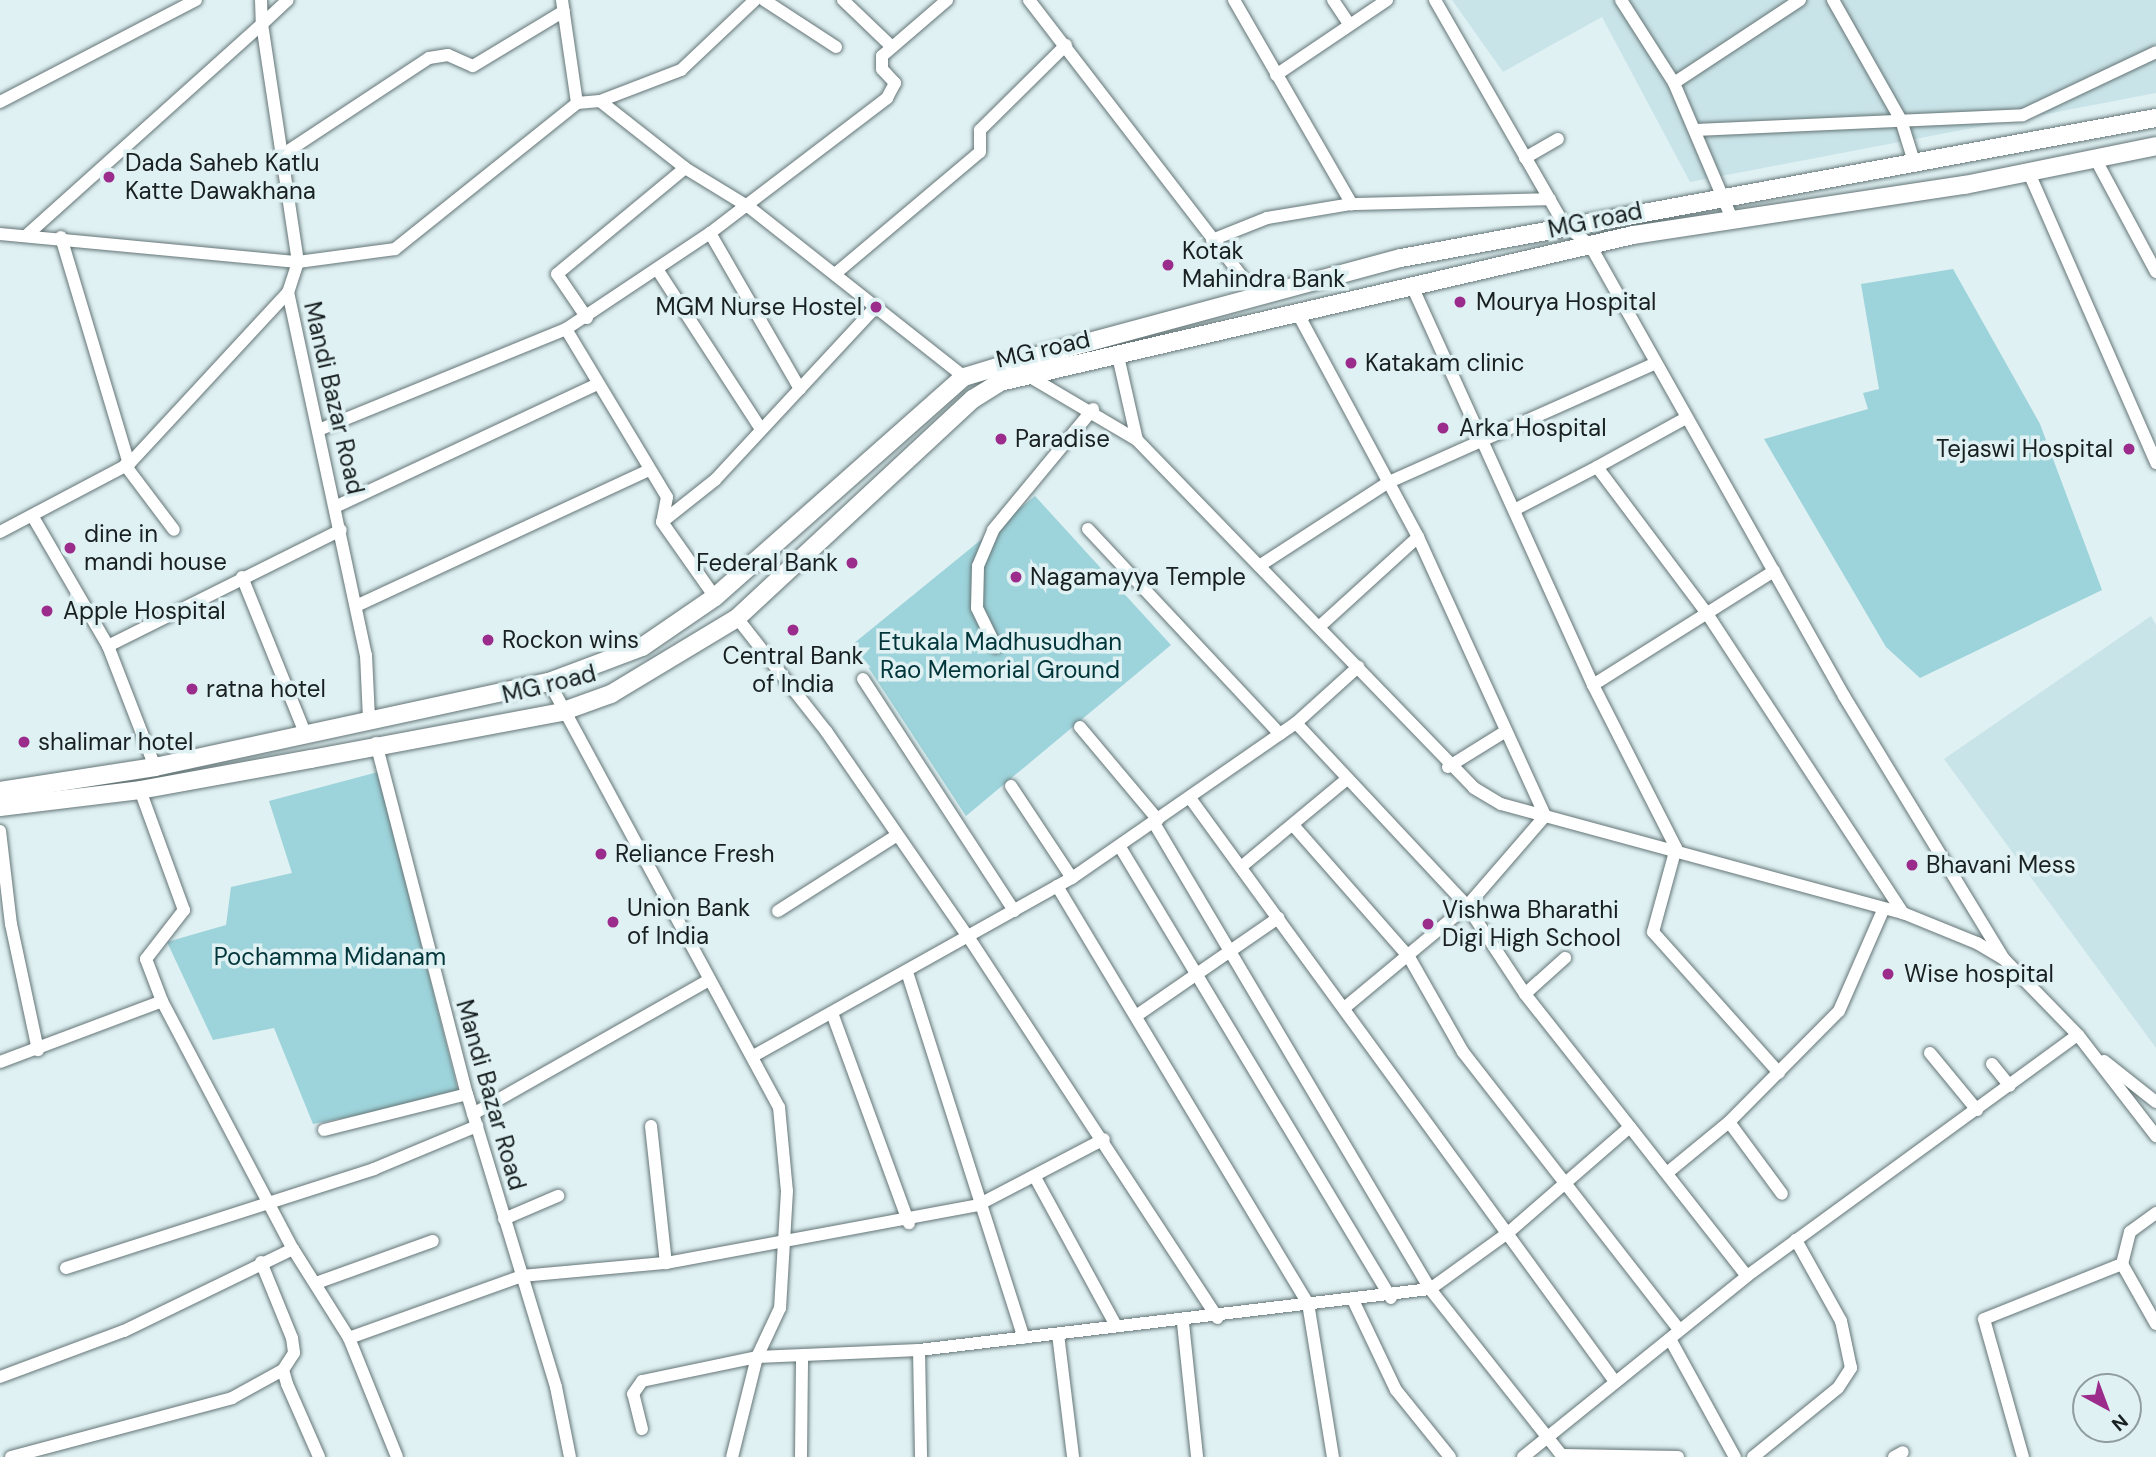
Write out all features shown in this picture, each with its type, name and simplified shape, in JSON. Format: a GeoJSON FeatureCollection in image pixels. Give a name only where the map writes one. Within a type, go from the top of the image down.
{"type":"FeatureCollection","features":[{"type":"Feature","properties":{"kind":"main road","name":"MG road"},"geometry":{"type":"LineString","coordinates":[[0,791],[155,767],[549,682],[642,647],[715,597],[964,377],[1256,296],[1564,224],[1724,195],[1915,166],[2156,118]]}},
{"type":"Feature","properties":{"kind":"main road","name":"MG road"},"geometry":{"type":"LineString","coordinates":[[0,807],[141,790],[376,743],[561,712],[652,675],[737,618],[973,399],[1000,382],[1032,377],[1590,245],[2029,173],[2156,146]]}},
{"type":"Feature","properties":{"kind":"street"},"geometry":{"type":"LineString","coordinates":[[0,102],[196,0]]}},
{"type":"Feature","properties":{"kind":"street","name":"Mandi Bazar Road"},"geometry":{"type":"LineString","coordinates":[[261,0],[262,24],[298,262],[288,292],[321,429],[356,606],[369,719]]}},
{"type":"Feature","properties":{"kind":"street"},"geometry":{"type":"LineString","coordinates":[[28,234],[288,0]]}},
{"type":"Feature","properties":{"kind":"street"},"geometry":{"type":"LineString","coordinates":[[0,234],[61,237],[298,262],[395,248],[577,103],[600,101],[681,69],[755,0]]}},
{"type":"Feature","properties":{"kind":"street"},"geometry":{"type":"LineString","coordinates":[[764,0],[836,47]]}},
{"type":"Feature","properties":{"kind":"street"},"geometry":{"type":"LineString","coordinates":[[843,0],[891,47]]}},
{"type":"Feature","properties":{"kind":"street"},"geometry":{"type":"LineString","coordinates":[[321,429],[566,329],[587,318],[749,207],[887,98],[895,83],[880,60],[891,47],[947,0]]}},
{"type":"Feature","properties":{"kind":"street"},"geometry":{"type":"LineString","coordinates":[[1045,0],[1031,5],[1066,45],[1256,296]]}},
{"type":"Feature","properties":{"kind":"street"},"geometry":{"type":"LineString","coordinates":[[1234,0],[1352,204]]}},
{"type":"Feature","properties":{"kind":"street"},"geometry":{"type":"LineString","coordinates":[[1333,0],[1349,24]]}},
{"type":"Feature","properties":{"kind":"street"},"geometry":{"type":"LineString","coordinates":[[1276,75],[1387,0]]}},
{"type":"Feature","properties":{"kind":"street"},"geometry":{"type":"LineString","coordinates":[[1435,0],[1564,224],[1590,245],[1684,419],[2004,959],[2097,1057],[2156,1136]]}},
{"type":"Feature","properties":{"kind":"street"},"geometry":{"type":"LineString","coordinates":[[1621,0],[1674,83],[1733,221]]}},
{"type":"Feature","properties":{"kind":"street"},"geometry":{"type":"LineString","coordinates":[[1674,83],[1800,0]]}},
{"type":"Feature","properties":{"kind":"street"},"geometry":{"type":"LineString","coordinates":[[1833,0],[1901,120],[1915,166]]}},
{"type":"Feature","properties":{"kind":"street"},"geometry":{"type":"LineString","coordinates":[[282,155],[429,58],[448,55],[473,66],[563,5],[577,103]]}},
{"type":"Feature","properties":{"kind":"street"},"geometry":{"type":"LineString","coordinates":[[835,274],[980,152],[981,130],[1066,45]]}},
{"type":"Feature","properties":{"kind":"street"},"geometry":{"type":"LineString","coordinates":[[1696,130],[2036,112],[2156,52]]}},
{"type":"Feature","properties":{"kind":"street"},"geometry":{"type":"LineString","coordinates":[[600,101],[685,168],[749,207],[964,377]]}},
{"type":"Feature","properties":{"kind":"street"},"geometry":{"type":"LineString","coordinates":[[1525,158],[1558,139]]}},
{"type":"Feature","properties":{"kind":"street"},"geometry":{"type":"LineString","coordinates":[[2096,160],[2156,272]]}},
{"type":"Feature","properties":{"kind":"street"},"geometry":{"type":"LineString","coordinates":[[587,318],[557,274],[685,168]]}},
{"type":"Feature","properties":{"kind":"street"},"geometry":{"type":"LineString","coordinates":[[2029,173],[2156,463]]}},
{"type":"Feature","properties":{"kind":"street"},"geometry":{"type":"LineString","coordinates":[[1212,240],[1267,218],[1352,204],[1550,199]]}},
{"type":"Feature","properties":{"kind":"street"},"geometry":{"type":"LineString","coordinates":[[710,233],[800,389]]}},
{"type":"Feature","properties":{"kind":"street"},"geometry":{"type":"LineString","coordinates":[[61,237],[127,465],[174,530]]}},
{"type":"Feature","properties":{"kind":"street"},"geometry":{"type":"LineString","coordinates":[[657,269],[761,429]]}},
{"type":"Feature","properties":{"kind":"street"},"geometry":{"type":"LineString","coordinates":[[1412,286],[1518,508],[1593,685],[1675,848],[1653,932],[1779,1073]]}},
{"type":"Feature","properties":{"kind":"street"},"geometry":{"type":"LineString","coordinates":[[0,532],[33,517],[127,465],[288,292]]}},
{"type":"Feature","properties":{"kind":"street"},"geometry":{"type":"LineString","coordinates":[[662,523],[715,480],[876,307]]}},
{"type":"Feature","properties":{"kind":"street"},"geometry":{"type":"LineString","coordinates":[[1298,314],[1418,537],[1545,816]]}},
{"type":"Feature","properties":{"kind":"street"},"geometry":{"type":"LineString","coordinates":[[566,329],[647,471],[667,497],[662,523],[715,597]]}},
{"type":"Feature","properties":{"kind":"street"},"geometry":{"type":"LineString","coordinates":[[1118,356],[1137,440]]}},
{"type":"Feature","properties":{"kind":"street"},"geometry":{"type":"LineString","coordinates":[[1004,365],[1093,409],[1137,440],[1358,667],[1448,767],[1501,804],[1675,848],[1903,913],[2004,959]]}},
{"type":"Feature","properties":{"kind":"street"},"geometry":{"type":"LineString","coordinates":[[1259,566],[1389,482],[1483,438],[1541,419],[1654,365]]}},
{"type":"Feature","properties":{"kind":"street"},"geometry":{"type":"LineString","coordinates":[[337,506],[598,384]]}},
{"type":"Feature","properties":{"kind":"street"},"geometry":{"type":"LineString","coordinates":[[996,648],[977,608],[978,566],[993,530],[1093,409]]}},
{"type":"Feature","properties":{"kind":"street"},"geometry":{"type":"LineString","coordinates":[[1518,508],[1684,419]]}},
{"type":"Feature","properties":{"kind":"street"},"geometry":{"type":"LineString","coordinates":[[1597,467],[1706,612],[1903,913]]}},
{"type":"Feature","properties":{"kind":"street"},"geometry":{"type":"LineString","coordinates":[[356,606],[647,471]]}},
{"type":"Feature","properties":{"kind":"street"},"geometry":{"type":"LineString","coordinates":[[33,517],[108,646],[155,767]]}},
{"type":"Feature","properties":{"kind":"street"},"geometry":{"type":"LineString","coordinates":[[1088,529],[1280,734]]}},
{"type":"Feature","properties":{"kind":"street"},"geometry":{"type":"LineString","coordinates":[[108,646],[341,530]]}},
{"type":"Feature","properties":{"kind":"street"},"geometry":{"type":"LineString","coordinates":[[1319,628],[1418,537]]}},
{"type":"Feature","properties":{"kind":"street"},"geometry":{"type":"LineString","coordinates":[[1593,685],[1774,570]]}},
{"type":"Feature","properties":{"kind":"street"},"geometry":{"type":"LineString","coordinates":[[242,577],[305,733]]}},
{"type":"Feature","properties":{"kind":"street"},"geometry":{"type":"LineString","coordinates":[[737,618],[826,731],[894,837],[969,937],[1104,1139],[1218,1318]]}},
{"type":"Feature","properties":{"kind":"street"},"geometry":{"type":"LineString","coordinates":[[755,1055],[1072,878],[1296,723],[1358,667]]}},
{"type":"Feature","properties":{"kind":"street"},"geometry":{"type":"LineString","coordinates":[[863,679],[1014,911]]}},
{"type":"Feature","properties":{"kind":"street"},"geometry":{"type":"LineString","coordinates":[[549,682],[561,712],[707,981],[755,1055],[779,1107],[787,1191],[780,1308],[757,1357],[732,1457]]}},
{"type":"Feature","properties":{"kind":"street"},"geometry":{"type":"LineString","coordinates":[[1296,723],[1467,906],[1525,994],[1747,1276]]}},
{"type":"Feature","properties":{"kind":"street"},"geometry":{"type":"LineString","coordinates":[[1080,727],[1156,821],[1430,1289],[1563,1456],[1678,1457]]}},
{"type":"Feature","properties":{"kind":"street"},"geometry":{"type":"LineString","coordinates":[[1448,767],[1506,731]]}},
{"type":"Feature","properties":{"kind":"street","name":"Mandi Bazar Road"},"geometry":{"type":"LineString","coordinates":[[376,743],[467,1094],[522,1276],[570,1457]]}},
{"type":"Feature","properties":{"kind":"street"},"geometry":{"type":"LineString","coordinates":[[1241,867],[1348,779]]}},
{"type":"Feature","properties":{"kind":"street"},"geometry":{"type":"LineString","coordinates":[[1011,786],[1072,878]]}},
{"type":"Feature","properties":{"kind":"street"},"geometry":{"type":"LineString","coordinates":[[141,790],[184,910],[146,959],[162,1001],[293,1249],[318,1282],[349,1338],[397,1457]]}},
{"type":"Feature","properties":{"kind":"street"},"geometry":{"type":"LineString","coordinates":[[1190,798],[1509,1232],[1613,1379]]}},
{"type":"Feature","properties":{"kind":"street"},"geometry":{"type":"LineString","coordinates":[[1345,1008],[1467,906],[1545,816]]}},
{"type":"Feature","properties":{"kind":"street"},"geometry":{"type":"LineString","coordinates":[[1293,825],[1409,957],[1462,1052],[1568,1181],[1674,1334],[1735,1457]]}},
{"type":"Feature","properties":{"kind":"street"},"geometry":{"type":"LineString","coordinates":[[0,831],[11,924],[38,1051]]}},
{"type":"Feature","properties":{"kind":"street"},"geometry":{"type":"LineString","coordinates":[[778,911],[894,837]]}},
{"type":"Feature","properties":{"kind":"street"},"geometry":{"type":"LineString","coordinates":[[1120,847],[1391,1298]]}},
{"type":"Feature","properties":{"kind":"street"},"geometry":{"type":"LineString","coordinates":[[1057,886],[1308,1303],[1333,1457]]}},
{"type":"Feature","properties":{"kind":"street"},"geometry":{"type":"LineString","coordinates":[[1667,1173],[1729,1122],[1839,1011],[1884,908]]}},
{"type":"Feature","properties":{"kind":"street"},"geometry":{"type":"LineString","coordinates":[[1136,1016],[1278,918]]}},
{"type":"Feature","properties":{"kind":"street"},"geometry":{"type":"LineString","coordinates":[[1525,994],[1565,958]]}},
{"type":"Feature","properties":{"kind":"street"},"geometry":{"type":"LineString","coordinates":[[906,972],[978,1205],[1024,1338]]}},
{"type":"Feature","properties":{"kind":"street"},"geometry":{"type":"LineString","coordinates":[[66,1268],[271,1204],[475,1120],[707,981]]}},
{"type":"Feature","properties":{"kind":"street"},"geometry":{"type":"LineString","coordinates":[[0,1062],[38,1051],[162,1001]]}},
{"type":"Feature","properties":{"kind":"street"},"geometry":{"type":"LineString","coordinates":[[832,1013],[909,1223]]}},
{"type":"Feature","properties":{"kind":"street"},"geometry":{"type":"LineString","coordinates":[[1523,1457],[1613,1379],[1747,1276],[2078,1035]]}},
{"type":"Feature","properties":{"kind":"street"},"geometry":{"type":"LineString","coordinates":[[1930,1053],[1977,1110]]}},
{"type":"Feature","properties":{"kind":"street"},"geometry":{"type":"LineString","coordinates":[[2097,1057],[2156,1102]]}},
{"type":"Feature","properties":{"kind":"street"},"geometry":{"type":"LineString","coordinates":[[1992,1064],[2010,1086]]}},
{"type":"Feature","properties":{"kind":"street"},"geometry":{"type":"LineString","coordinates":[[324,1130],[467,1094]]}},
{"type":"Feature","properties":{"kind":"street"},"geometry":{"type":"LineString","coordinates":[[1729,1122],[1782,1194]]}},
{"type":"Feature","properties":{"kind":"street"},"geometry":{"type":"LineString","coordinates":[[651,1126],[667,1263]]}},
{"type":"Feature","properties":{"kind":"street"},"geometry":{"type":"LineString","coordinates":[[642,1429],[633,1394],[639,1383],[757,1357],[919,1350],[1116,1326],[1218,1318],[1308,1303],[1391,1298],[1430,1289],[1509,1232],[1630,1127]]}},
{"type":"Feature","properties":{"kind":"street"},"geometry":{"type":"LineString","coordinates":[[349,1338],[522,1276],[667,1263],[909,1223],[978,1205],[1035,1179],[1104,1139]]}},
{"type":"Feature","properties":{"kind":"street"},"geometry":{"type":"LineString","coordinates":[[1035,1179],[1116,1326]]}},
{"type":"Feature","properties":{"kind":"street"},"geometry":{"type":"LineString","coordinates":[[504,1219],[558,1196]]}},
{"type":"Feature","properties":{"kind":"street"},"geometry":{"type":"LineString","coordinates":[[2156,1213],[2130,1232],[2122,1264],[2156,1324]]}},
{"type":"Feature","properties":{"kind":"street"},"geometry":{"type":"LineString","coordinates":[[1753,1457],[1838,1388],[1851,1368],[1841,1321],[1796,1240]]}},
{"type":"Feature","properties":{"kind":"street"},"geometry":{"type":"LineString","coordinates":[[318,1282],[433,1241]]}},
{"type":"Feature","properties":{"kind":"street"},"geometry":{"type":"LineString","coordinates":[[0,1377],[124,1331],[261,1262],[293,1249]]}},
{"type":"Feature","properties":{"kind":"street"},"geometry":{"type":"LineString","coordinates":[[11,1457],[232,1398],[283,1370],[294,1353],[292,1338],[261,1262]]}},
{"type":"Feature","properties":{"kind":"street"},"geometry":{"type":"LineString","coordinates":[[2023,1457],[1984,1319],[2122,1264]]}},
{"type":"Feature","properties":{"kind":"street"},"geometry":{"type":"LineString","coordinates":[[1353,1300],[1396,1390],[1450,1457]]}},
{"type":"Feature","properties":{"kind":"street"},"geometry":{"type":"LineString","coordinates":[[1183,1322],[1197,1457]]}},
{"type":"Feature","properties":{"kind":"street"},"geometry":{"type":"LineString","coordinates":[[1058,1334],[1073,1457]]}},
{"type":"Feature","properties":{"kind":"street"},"geometry":{"type":"LineString","coordinates":[[919,1350],[921,1457]]}},
{"type":"Feature","properties":{"kind":"street"},"geometry":{"type":"LineString","coordinates":[[801,1457],[802,1357]]}},
{"type":"Feature","properties":{"kind":"street"},"geometry":{"type":"LineString","coordinates":[[283,1370],[319,1457]]}},
{"type":"Feature","properties":{"kind":"shaded area"},"geometry":{"type":"Polygon","coordinates":[[[1452,0],[2156,0],[2156,93],[1690,182],[1602,17],[1503,72],[1452,0]]]}},
{"type":"Feature","properties":{"kind":"shaded area"},"geometry":{"type":"Polygon","coordinates":[[[2151,616],[2156,625],[2156,1048],[1944,759],[2151,616]]]}},
{"type":"Feature","properties":{"kind":"green space"},"geometry":{"type":"Polygon","coordinates":[[[1953,269],[2040,424],[2102,590],[1920,678],[1886,647],[1764,439],[1868,409],[1863,393],[1879,389],[1861,284],[1953,269]]]}},
{"type":"Feature","properties":{"kind":"green space","name":"Etukala Madhusudhan Rao Memorial Ground"},"geometry":{"type":"Polygon","coordinates":[[[1035,496],[1171,645],[966,816],[853,644],[1035,496]]]}},
{"type":"Feature","properties":{"kind":"green space","name":"Pochamma Midanam"},"geometry":{"type":"Polygon","coordinates":[[[378,772],[459,1095],[313,1124],[274,1028],[213,1040],[167,942],[226,925],[231,887],[292,873],[269,801],[378,772]]]}},
{"type":"Feature","properties":{"kind":"place","name":"Dada Saheb Katlu Katte Dawakhana"},"geometry":{"type":"Point","coordinates":[109,177]}},
{"type":"Feature","properties":{"kind":"place","name":"Kotak Mahindra Bank"},"geometry":{"type":"Point","coordinates":[1168,265]}},
{"type":"Feature","properties":{"kind":"place","name":"Mourya Hospital"},"geometry":{"type":"Point","coordinates":[1460,302]}},
{"type":"Feature","properties":{"kind":"place","name":"MGM Nurse Hostel"},"geometry":{"type":"Point","coordinates":[876,307]}},
{"type":"Feature","properties":{"kind":"place","name":"Katakam clinic"},"geometry":{"type":"Point","coordinates":[1351,363]}},
{"type":"Feature","properties":{"kind":"place","name":"Arka Hospital"},"geometry":{"type":"Point","coordinates":[1443,428]}},
{"type":"Feature","properties":{"kind":"place","name":"Paradise"},"geometry":{"type":"Point","coordinates":[1001,439]}},
{"type":"Feature","properties":{"kind":"place","name":"Tejaswi Hospital"},"geometry":{"type":"Point","coordinates":[2129,449]}},
{"type":"Feature","properties":{"kind":"place","name":"dine in mandi house"},"geometry":{"type":"Point","coordinates":[70,548]}},
{"type":"Feature","properties":{"kind":"place","name":"Federal Bank"},"geometry":{"type":"Point","coordinates":[852,563]}},
{"type":"Feature","properties":{"kind":"place","name":"Nagamayya Temple"},"geometry":{"type":"Point","coordinates":[1016,577]}},
{"type":"Feature","properties":{"kind":"place","name":"Apple Hospital"},"geometry":{"type":"Point","coordinates":[47,611]}},
{"type":"Feature","properties":{"kind":"place","name":"Central Bank of India"},"geometry":{"type":"Point","coordinates":[793,630]}},
{"type":"Feature","properties":{"kind":"place","name":"Rockon wins"},"geometry":{"type":"Point","coordinates":[488,640]}},
{"type":"Feature","properties":{"kind":"place","name":"ratna hotel"},"geometry":{"type":"Point","coordinates":[192,689]}},
{"type":"Feature","properties":{"kind":"place","name":"shalimar hotel"},"geometry":{"type":"Point","coordinates":[24,742]}},
{"type":"Feature","properties":{"kind":"place","name":"Reliance Fresh"},"geometry":{"type":"Point","coordinates":[601,854]}},
{"type":"Feature","properties":{"kind":"place","name":"Bhavani Mess"},"geometry":{"type":"Point","coordinates":[1912,865]}},
{"type":"Feature","properties":{"kind":"place","name":"Union Bank of India"},"geometry":{"type":"Point","coordinates":[613,922]}},
{"type":"Feature","properties":{"kind":"place","name":"Vishwa Bharathi Digi High School"},"geometry":{"type":"Point","coordinates":[1428,924]}},
{"type":"Feature","properties":{"kind":"place","name":"Wise hospital"},"geometry":{"type":"Point","coordinates":[1888,974]}}]}
